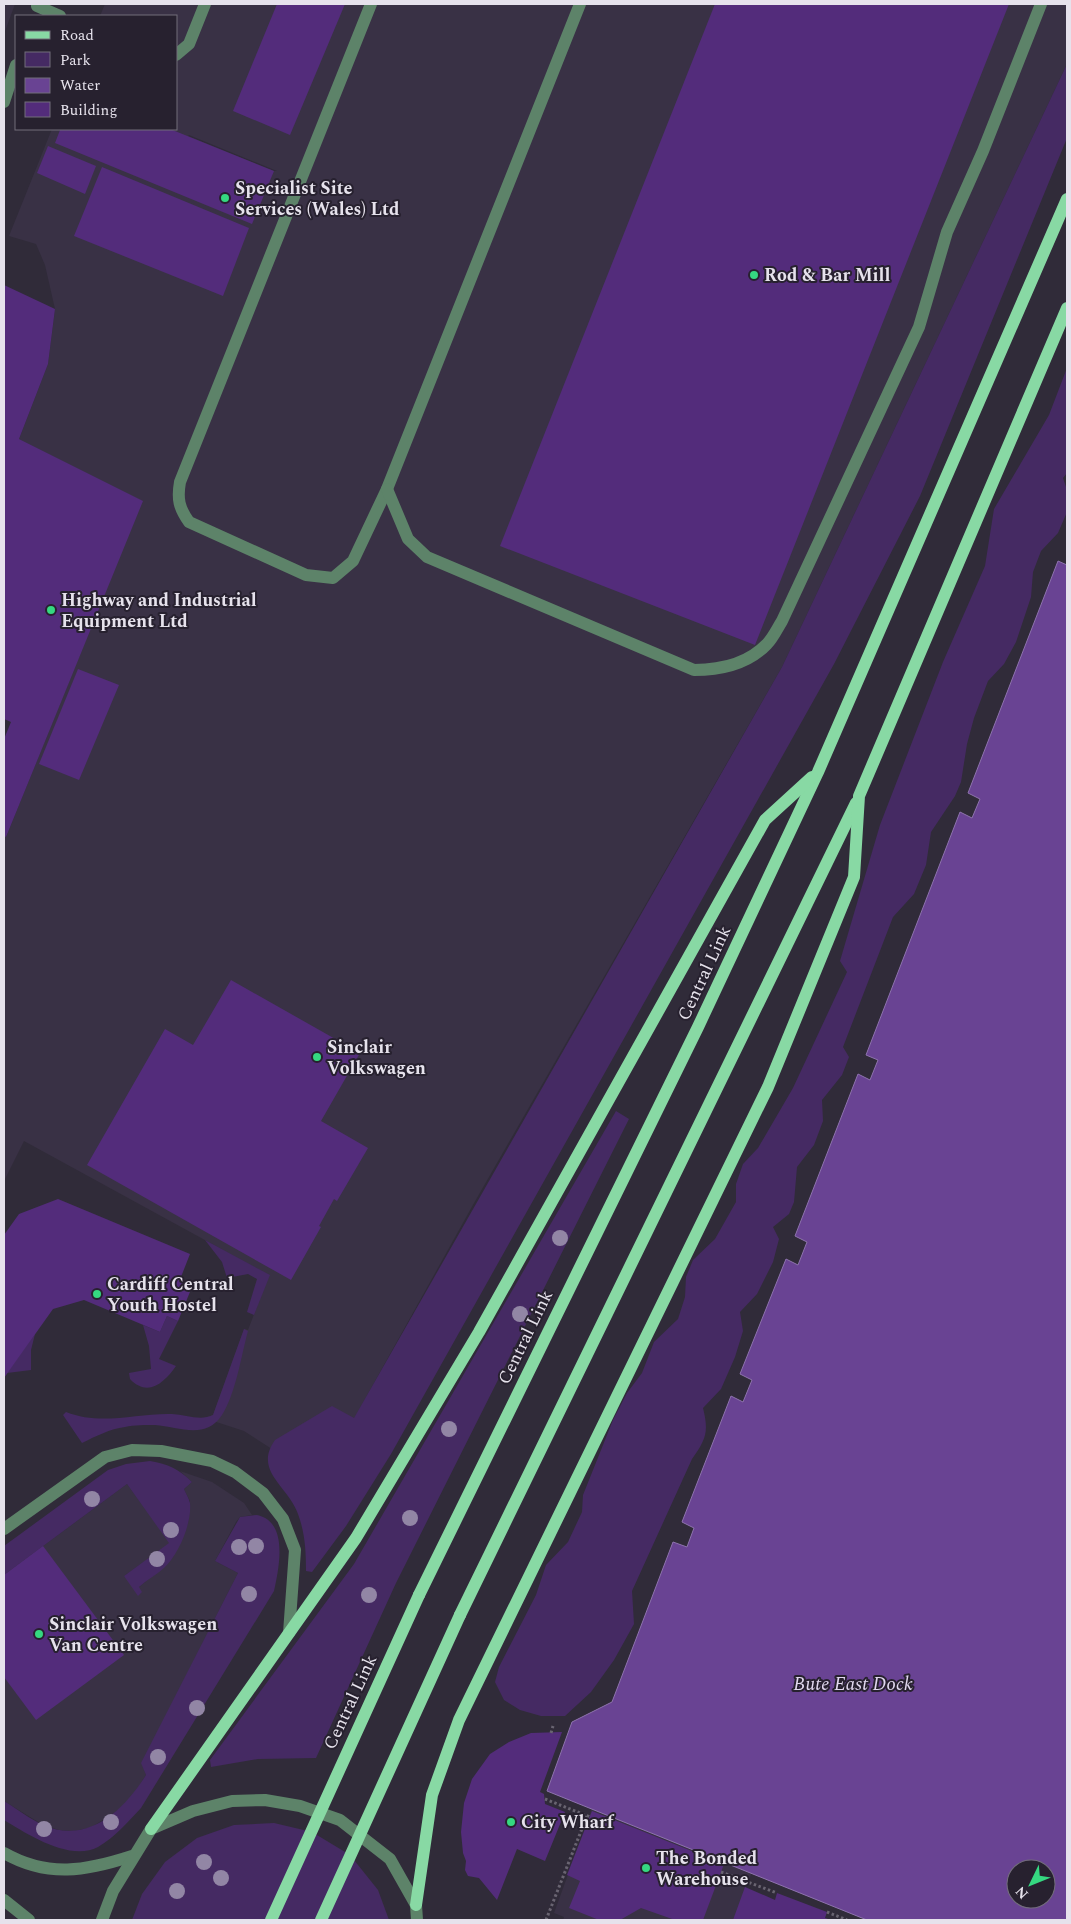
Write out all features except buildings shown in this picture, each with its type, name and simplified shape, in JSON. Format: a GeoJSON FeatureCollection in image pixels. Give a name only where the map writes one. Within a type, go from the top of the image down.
{"type":"FeatureCollection","features":[{"type":"Feature","properties":{"kind":"main road","name":"Central Link"},"geometry":{"type":"LineString","coordinates":[[271,1920],[419,1595],[698,1027],[818,772],[1067,199]]}},
{"type":"Feature","properties":{"kind":"main road"},"geometry":{"type":"LineString","coordinates":[[320,1920],[460,1615],[859,796],[1067,308]]}},
{"type":"Feature","properties":{"kind":"main road"},"geometry":{"type":"LineString","coordinates":[[150,1830],[356,1538],[479,1332],[765,820],[818,772]]}},
{"type":"Feature","properties":{"kind":"main road"},"geometry":{"type":"LineString","coordinates":[[416,1905],[432,1795],[459,1720],[768,1087],[854,877],[859,796]]}},
{"type":"Feature","properties":{"kind":"street"},"geometry":{"type":"LineString","coordinates":[[178,53],[189,44],[205,4]]}},
{"type":"Feature","properties":{"kind":"street"},"geometry":{"type":"LineString","coordinates":[[371,4],[184,473],[177,497],[181,511],[188,522],[306,575],[333,578],[353,561],[387,489],[580,4]]}},
{"type":"Feature","properties":{"kind":"street"},"geometry":{"type":"LineString","coordinates":[[387,489],[408,539],[427,557],[694,670],[716,670],[744,660],[766,645],[782,622],[919,326],[947,232],[983,151],[1041,4]]}},
{"type":"Feature","properties":{"kind":"street"},"geometry":{"type":"LineString","coordinates":[[36,8],[57,15]]}},
{"type":"Feature","properties":{"kind":"street"},"geometry":{"type":"LineString","coordinates":[[4,102],[15,68]]}},
{"type":"Feature","properties":{"kind":"street"},"geometry":{"type":"LineString","coordinates":[[4,1529],[105,1457],[132,1450],[161,1451],[212,1461],[235,1472],[263,1493],[283,1519],[295,1550],[289,1633]]}},
{"type":"Feature","properties":{"kind":"street"},"geometry":{"type":"LineString","coordinates":[[102,1920],[113,1891],[132,1856],[150,1830],[193,1811],[232,1801],[265,1800],[300,1806],[340,1820],[390,1859],[416,1905],[417,1920]]}},
{"type":"Feature","properties":{"kind":"street"},"geometry":{"type":"LineString","coordinates":[[4,1853],[34,1867],[65,1871],[102,1866],[132,1856]]}},
{"type":"Feature","properties":{"kind":"street"},"geometry":{"type":"LineString","coordinates":[[4,1900],[29,1920]]}},
{"type":"Feature","properties":{"kind":"path"},"geometry":{"type":"LineString","coordinates":[[551,1732],[553,1726]]}},
{"type":"Feature","properties":{"kind":"path"},"geometry":{"type":"LineString","coordinates":[[545,1799],[588,1817],[546,1920]]}},
{"type":"Feature","properties":{"kind":"path"},"geometry":{"type":"LineString","coordinates":[[721,1872],[777,1893]]}},
{"type":"Feature","properties":{"kind":"path"},"geometry":{"type":"LineString","coordinates":[[827,1912],[847,1920]]}},
{"type":"Feature","properties":{"kind":"shaded area"},"geometry":{"type":"Polygon","coordinates":[[[4,4],[15,4],[4,34],[4,4]]]}},
{"type":"Feature","properties":{"kind":"shaded area"},"geometry":{"type":"Polygon","coordinates":[[[105,4],[1067,4],[1067,64],[782,667],[474,1203],[320,1480],[244,1431],[204,1418],[213,1415],[244,1329],[248,1330],[269,1275],[24,1141],[4,1181],[4,836],[6,837],[142,501],[19,439],[48,364],[55,309],[45,265],[36,244],[9,236],[52,130],[178,130],[178,15],[100,15],[105,4]],[[189,135],[188,136],[274,171],[277,171],[189,135]]]}},
{"type":"Feature","properties":{"kind":"shaded area"},"geometry":{"type":"Polygon","coordinates":[[[180,1471],[212,1482],[244,1503],[252,1515],[240,1517],[215,1561],[238,1573],[142,1763],[146,1775],[134,1794],[120,1809],[90,1828],[74,1831],[59,1830],[43,1825],[4,1801],[4,1575],[127,1484],[170,1543],[124,1576],[139,1587],[164,1567],[173,1557],[188,1523],[190,1501],[184,1489],[192,1482],[180,1471]]]}},
{"type":"Feature","properties":{"kind":"shaded area","name":"The Bonded Warehouse"},"geometry":{"type":"Polygon","coordinates":[[[593,1806],[753,1869],[734,1920],[563,1920],[564,1917],[554,1913],[593,1806]]]}},
{"type":"Feature","properties":{"kind":"green space"},"geometry":{"type":"Polygon","coordinates":[[[1067,64],[1067,138],[920,496],[834,664],[391,1454],[346,1526],[312,1572],[306,1571],[305,1542],[298,1514],[270,1470],[268,1461],[269,1451],[275,1440],[332,1406],[354,1418],[782,667],[1067,64]]]}},
{"type":"Feature","properties":{"kind":"green space"},"geometry":{"type":"Polygon","coordinates":[[[1067,368],[1067,473],[1063,478],[1067,490],[1067,512],[1058,533],[1041,551],[1033,572],[1031,597],[1016,642],[1004,664],[988,681],[974,718],[967,744],[961,782],[955,796],[931,832],[926,865],[914,894],[893,917],[843,1047],[849,1057],[842,1075],[822,1100],[823,1121],[814,1145],[797,1167],[794,1202],[789,1214],[773,1227],[779,1239],[773,1262],[757,1294],[740,1312],[743,1331],[735,1357],[721,1389],[703,1408],[706,1423],[705,1435],[692,1459],[632,1591],[634,1624],[614,1660],[591,1692],[565,1716],[541,1716],[520,1710],[504,1700],[495,1682],[499,1667],[536,1595],[546,1565],[568,1542],[582,1512],[583,1495],[613,1420],[627,1393],[642,1373],[654,1342],[678,1319],[685,1297],[686,1277],[693,1260],[715,1239],[736,1202],[736,1184],[743,1164],[758,1148],[793,1088],[847,972],[840,961],[880,825],[943,662],[985,566],[994,509],[1049,415],[1067,368]]]}},
{"type":"Feature","properties":{"kind":"green space"},"geometry":{"type":"Polygon","coordinates":[[[616,1111],[629,1119],[396,1583],[316,1758],[258,1759],[211,1767],[210,1760],[354,1564],[616,1111]]]}},
{"type":"Feature","properties":{"kind":"green space"},"geometry":{"type":"Polygon","coordinates":[[[205,1240],[270,1275],[254,1315],[247,1312],[257,1279],[248,1274],[227,1278],[222,1262],[205,1240]]]}},
{"type":"Feature","properties":{"kind":"green space"},"geometry":{"type":"Polygon","coordinates":[[[167,1316],[178,1321],[159,1359],[176,1366],[156,1386],[143,1387],[137,1385],[130,1379],[129,1373],[151,1369],[149,1346],[143,1325],[160,1332],[167,1316]]]}},
{"type":"Feature","properties":{"kind":"green space"},"geometry":{"type":"Polygon","coordinates":[[[244,1329],[248,1331],[231,1396],[222,1415],[216,1423],[208,1427],[192,1430],[155,1425],[132,1426],[108,1431],[82,1443],[63,1415],[66,1412],[79,1416],[105,1419],[159,1414],[198,1418],[213,1415],[244,1329]]]}},
{"type":"Feature","properties":{"kind":"green space"},"geometry":{"type":"Polygon","coordinates":[[[35,1334],[31,1350],[31,1370],[7,1373],[35,1334]]]}},
{"type":"Feature","properties":{"kind":"green space"},"geometry":{"type":"Polygon","coordinates":[[[150,1461],[173,1468],[192,1482],[184,1489],[190,1501],[190,1511],[187,1529],[175,1555],[164,1568],[139,1587],[142,1592],[138,1596],[124,1576],[169,1543],[127,1484],[4,1575],[4,1546],[108,1470],[126,1464],[150,1461]]]}},
{"type":"Feature","properties":{"kind":"green space"},"geometry":{"type":"Polygon","coordinates":[[[257,1515],[267,1519],[274,1527],[278,1536],[279,1559],[274,1591],[141,1808],[110,1839],[98,1847],[87,1851],[62,1849],[36,1839],[4,1820],[4,1801],[43,1825],[59,1830],[75,1831],[103,1821],[116,1811],[137,1788],[146,1775],[141,1763],[238,1573],[215,1561],[240,1517],[257,1515]]]}},
{"type":"Feature","properties":{"kind":"green space"},"geometry":{"type":"Polygon","coordinates":[[[274,1823],[312,1832],[350,1855],[378,1890],[389,1920],[132,1920],[142,1894],[165,1862],[197,1838],[234,1825],[274,1823]]]}},
{"type":"Feature","properties":{"kind":"water","name":"Bute East Dock"},"geometry":{"type":"Polygon","coordinates":[[[1058,561],[1067,565],[1067,1920],[867,1920],[547,1791],[572,1722],[612,1702],[673,1542],[687,1547],[694,1528],[682,1522],[731,1396],[743,1402],[752,1380],[740,1374],[786,1259],[798,1265],[807,1242],[795,1236],[858,1074],[870,1080],[878,1060],[866,1055],[960,812],[972,818],[980,799],[968,793],[1058,561]]]}},
{"type":"Feature","properties":{"kind":"place","name":"Specialist Site Services (Wales) Ltd"},"geometry":{"type":"Point","coordinates":[225,198]}},
{"type":"Feature","properties":{"kind":"place","name":"Rod & Bar Mill"},"geometry":{"type":"Point","coordinates":[754,275]}},
{"type":"Feature","properties":{"kind":"place","name":"Highway and Industrial Equipment Ltd"},"geometry":{"type":"Point","coordinates":[51,610]}},
{"type":"Feature","properties":{"kind":"place","name":"Sinclair Volkswagen"},"geometry":{"type":"Point","coordinates":[317,1057]}},
{"type":"Feature","properties":{"kind":"place","name":"Cardiff Central Youth Hostel"},"geometry":{"type":"Point","coordinates":[97,1294]}},
{"type":"Feature","properties":{"kind":"place","name":"Sinclair Volkswagen Van Centre"},"geometry":{"type":"Point","coordinates":[39,1634]}},
{"type":"Feature","properties":{"kind":"place","name":"City Wharf"},"geometry":{"type":"Point","coordinates":[511,1822]}},
{"type":"Feature","properties":{"kind":"place","name":"The Bonded Warehouse"},"geometry":{"type":"Point","coordinates":[646,1868]}}]}
